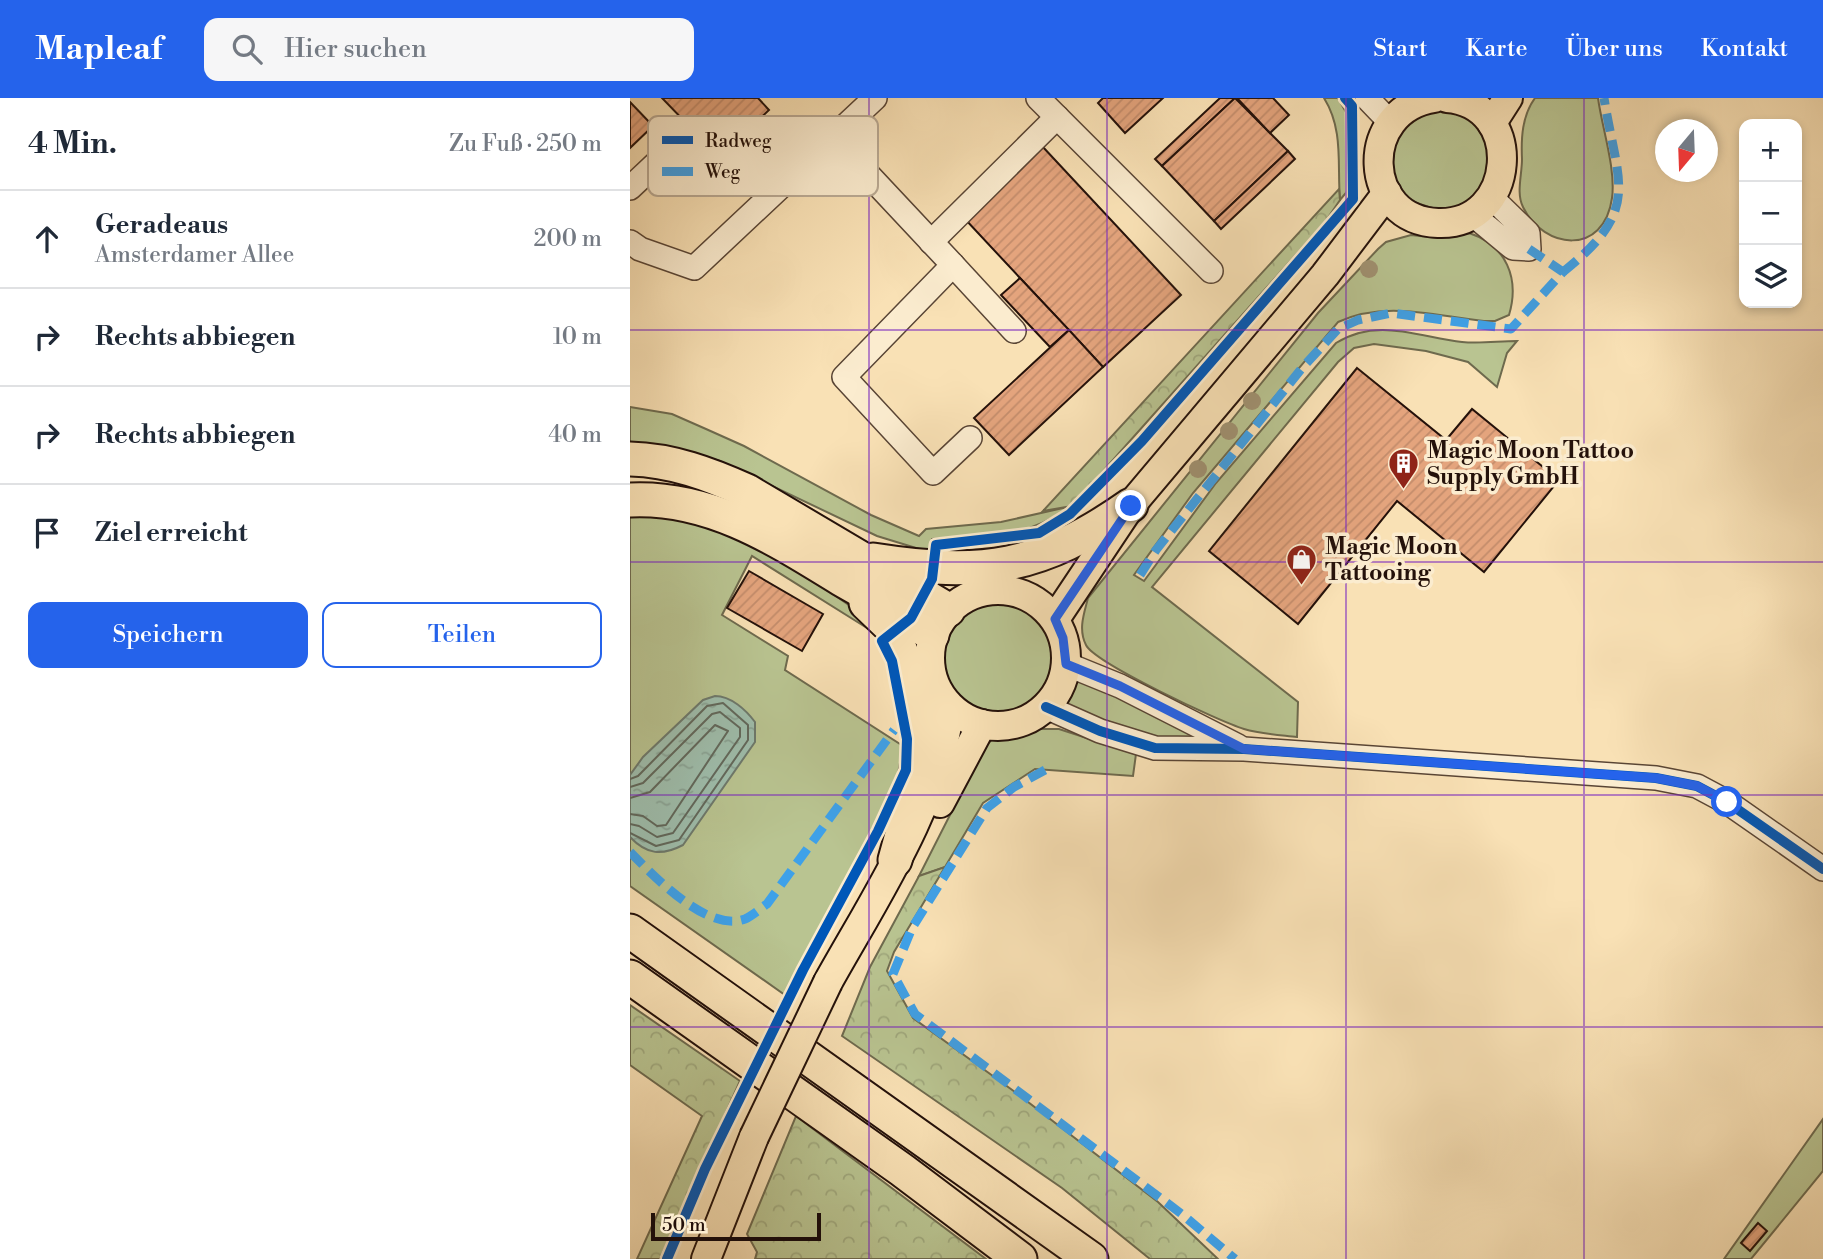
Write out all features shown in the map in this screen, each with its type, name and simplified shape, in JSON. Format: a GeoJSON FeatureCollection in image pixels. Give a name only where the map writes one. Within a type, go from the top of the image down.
{"type":"FeatureCollection","features":[{"type":"Feature","properties":{"kind":"highway"},"geometry":{"type":"LineString","coordinates":[[630,459],[678,464],[747,491],[851,569],[940,622]]}},
{"type":"Feature","properties":{"kind":"highway"},"geometry":{"type":"LineString","coordinates":[[630,500],[690,504],[725,515],[785,543],[851,569],[953,569],[1030,560],[1058,550],[1131,506]]}},
{"type":"Feature","properties":{"kind":"highway"},"geometry":{"type":"LineString","coordinates":[[851,569],[891,627],[911,676],[921,716],[920,770],[895,860]]}},
{"type":"Feature","properties":{"kind":"highway"},"geometry":{"type":"LineString","coordinates":[[630,931],[1091,1259]]}},
{"type":"Feature","properties":{"kind":"highway"},"geometry":{"type":"LineString","coordinates":[[630,977],[902,1170],[1012,1254]]}},
{"type":"Feature","properties":{"kind":"main road"},"geometry":{"type":"LineString","coordinates":[[1434,98],[1399,109],[1381,139],[1378,158],[1380,176],[1396,203],[1438,223],[1456,222],[1482,206],[1501,180],[1504,161],[1501,141],[1492,123],[1465,100]]}},
{"type":"Feature","properties":{"kind":"main road"},"geometry":{"type":"LineString","coordinates":[[1492,123],[1508,98]]}},
{"type":"Feature","properties":{"kind":"main road"},"geometry":{"type":"LineString","coordinates":[[1048,612],[1131,506],[1325,275],[1396,203]]}},
{"type":"Feature","properties":{"kind":"main road"},"geometry":{"type":"LineString","coordinates":[[1002,589],[1025,595],[1048,612],[1063,638],[1066,664],[1057,693],[1046,707],[1015,724],[982,724],[950,708],[940,696],[932,678],[929,658],[940,622],[962,598],[981,591],[1002,589]]}},
{"type":"Feature","properties":{"kind":"main road"},"geometry":{"type":"LineString","coordinates":[[706,1259],[754,1137],[828,982],[895,860],[937,772],[946,740],[950,708]]}},
{"type":"Feature","properties":{"kind":"main road"},"geometry":{"type":"LineString","coordinates":[[895,860],[934,814],[982,724]]}},
{"type":"Feature","properties":{"kind":"street"},"geometry":{"type":"LineString","coordinates":[[856,116],[875,98]]}},
{"type":"Feature","properties":{"kind":"street"},"geometry":{"type":"LineString","coordinates":[[1038,98],[1211,271]]}},
{"type":"Feature","properties":{"kind":"street"},"geometry":{"type":"LineString","coordinates":[[1367,98],[1399,109]]}},
{"type":"Feature","properties":{"kind":"street"},"geometry":{"type":"LineString","coordinates":[[931,242],[1057,117]]}},
{"type":"Feature","properties":{"kind":"street"},"geometry":{"type":"LineString","coordinates":[[630,188],[648,171]]}},
{"type":"Feature","properties":{"kind":"street"},"geometry":{"type":"LineString","coordinates":[[878,185],[1014,331]]}},
{"type":"Feature","properties":{"kind":"street"},"geometry":{"type":"LineString","coordinates":[[630,242],[640,249],[694,268],[770,196]]}},
{"type":"Feature","properties":{"kind":"street"},"geometry":{"type":"LineString","coordinates":[[953,265],[844,377],[933,473],[970,438]]}},
{"type":"Feature","properties":{"kind":"street"},"geometry":{"type":"LineString","coordinates":[[1066,664],[1120,686],[1244,749]]}},
{"type":"Feature","properties":{"kind":"street"},"geometry":{"type":"LineString","coordinates":[[1046,707],[1100,731],[1155,748],[1244,749],[1656,778],[1697,786],[1727,802],[1823,869]]}},
{"type":"Feature","properties":{"kind":"green space"},"geometry":{"type":"Polygon","coordinates":[[[1324,98],[1338,98],[1347,114],[1350,188],[1340,200],[1337,135],[1324,98]]]}},
{"type":"Feature","properties":{"kind":"green space"},"geometry":{"type":"Polygon","coordinates":[[[1535,98],[1598,98],[1613,187],[1607,217],[1598,230],[1586,238],[1558,238],[1545,232],[1533,221],[1521,202],[1523,127],[1535,98]]]}},
{"type":"Feature","properties":{"kind":"green space"},"geometry":{"type":"Polygon","coordinates":[[[1434,107],[1473,118],[1493,153],[1483,192],[1448,212],[1406,198],[1399,192],[1393,173],[1391,140],[1420,111],[1434,107]]]}},
{"type":"Feature","properties":{"kind":"green space"},"geometry":{"type":"Polygon","coordinates":[[[1339,189],[1340,200],[1325,222],[1072,506],[1043,511],[1339,189]]]}},
{"type":"Feature","properties":{"kind":"green space"},"geometry":{"type":"Polygon","coordinates":[[[1469,233],[1492,246],[1501,254],[1507,265],[1513,288],[1509,315],[1495,321],[1484,321],[1392,311],[1356,315],[1338,322],[1193,493],[1134,575],[1144,581],[1216,483],[1336,343],[1351,335],[1383,330],[1462,342],[1517,341],[1507,353],[1497,387],[1468,362],[1426,351],[1374,344],[1354,348],[1338,362],[1152,587],[1298,702],[1297,737],[1257,732],[1231,724],[1159,691],[1094,653],[1086,645],[1082,633],[1088,598],[1318,313],[1386,242],[1411,235],[1438,238],[1469,233]]]}},
{"type":"Feature","properties":{"kind":"green space"},"geometry":{"type":"Polygon","coordinates":[[[630,407],[672,414],[706,429],[744,446],[871,515],[919,536],[926,529],[1001,522],[1072,506],[1021,531],[989,536],[932,539],[929,552],[877,536],[720,461],[672,448],[630,443],[630,407]]]}},
{"type":"Feature","properties":{"kind":"green space"},"geometry":{"type":"Polygon","coordinates":[[[654,512],[741,537],[814,581],[869,619],[867,628],[752,556],[722,615],[788,656],[785,670],[903,746],[898,774],[878,820],[785,995],[630,886],[630,515],[654,512]]]}},
{"type":"Feature","properties":{"kind":"green space"},"geometry":{"type":"Polygon","coordinates":[[[998,602],[1019,606],[1038,618],[1050,637],[1054,658],[1050,679],[1038,698],[1019,710],[998,714],[977,710],[958,698],[946,679],[942,658],[946,637],[958,618],[977,606],[998,602]]]}},
{"type":"Feature","properties":{"kind":"green space"},"geometry":{"type":"Polygon","coordinates":[[[1079,679],[1211,740],[1156,738],[1128,732],[1064,704],[1079,679]]]}},
{"type":"Feature","properties":{"kind":"green space"},"geometry":{"type":"Polygon","coordinates":[[[1036,729],[1059,729],[1136,754],[1133,776],[1035,769],[983,803],[945,867],[919,876],[985,746],[995,737],[1036,729]]]}},
{"type":"Feature","properties":{"kind":"green space"},"geometry":{"type":"Polygon","coordinates":[[[945,867],[894,952],[887,971],[913,1018],[1158,1202],[1218,1259],[1150,1259],[1062,1188],[842,1036],[870,967],[919,876],[945,867]]]}},
{"type":"Feature","properties":{"kind":"green space"},"geometry":{"type":"Polygon","coordinates":[[[630,1005],[740,1081],[660,1259],[637,1259],[702,1116],[630,1065],[630,1005]]]}},
{"type":"Feature","properties":{"kind":"green space"},"geometry":{"type":"Polygon","coordinates":[[[796,1116],[986,1259],[755,1259],[757,1252],[747,1234],[796,1116]]]}},
{"type":"Feature","properties":{"kind":"green space"},"geometry":{"type":"Polygon","coordinates":[[[1823,1119],[1823,1171],[1751,1259],[1724,1259],[1823,1119]]]}},
{"type":"Feature","properties":{"kind":"water"},"geometry":{"type":"Polygon","coordinates":[[[715,696],[732,701],[751,717],[755,722],[755,742],[683,845],[661,852],[642,847],[630,837],[630,775],[643,757],[703,700],[715,696]]]}},
{"type":"Feature","properties":{"kind":"building"},"geometry":{"type":"Polygon","coordinates":[[[662,98],[758,98],[769,110],[763,116],[679,116],[662,98]]]}},
{"type":"Feature","properties":{"kind":"building"},"geometry":{"type":"Polygon","coordinates":[[[1103,98],[1163,98],[1125,133],[1098,103],[1103,98]]]}},
{"type":"Feature","properties":{"kind":"building"},"geometry":{"type":"Polygon","coordinates":[[[1220,98],[1235,98],[1162,166],[1155,159],[1220,98]]]}},
{"type":"Feature","properties":{"kind":"building"},"geometry":{"type":"Polygon","coordinates":[[[1235,98],[1288,151],[1214,221],[1162,166],[1235,98]]]}},
{"type":"Feature","properties":{"kind":"building"},"geometry":{"type":"Polygon","coordinates":[[[1237,98],[1273,98],[1289,115],[1270,133],[1237,98]]]}},
{"type":"Feature","properties":{"kind":"building"},"geometry":{"type":"Polygon","coordinates":[[[630,102],[648,121],[648,131],[630,148],[630,102]]]}},
{"type":"Feature","properties":{"kind":"building"},"geometry":{"type":"Polygon","coordinates":[[[1042,146],[1181,295],[1103,367],[965,219],[1042,146]]]}},
{"type":"Feature","properties":{"kind":"building"},"geometry":{"type":"Polygon","coordinates":[[[1288,151],[1295,159],[1221,229],[1214,221],[1288,151]]]}},
{"type":"Feature","properties":{"kind":"building"},"geometry":{"type":"Polygon","coordinates":[[[1020,278],[1069,330],[1050,347],[1001,295],[1020,278]]]}},
{"type":"Feature","properties":{"kind":"building"},"geometry":{"type":"Polygon","coordinates":[[[1069,330],[1103,367],[1009,455],[974,418],[1069,330]]]}},
{"type":"Feature","properties":{"kind":"building","name":"Magic Moon Tattoo Supply GmbH"},"geometry":{"type":"Polygon","coordinates":[[[1357,368],[1446,440],[1472,409],[1559,480],[1484,572],[1397,501],[1298,624],[1209,551],[1357,368]]]}},
{"type":"Feature","properties":{"kind":"building"},"geometry":{"type":"Polygon","coordinates":[[[749,571],[823,614],[802,651],[727,608],[749,571]]]}},
{"type":"Feature","properties":{"kind":"building"},"geometry":{"type":"Polygon","coordinates":[[[1758,1223],[1767,1231],[1750,1251],[1741,1243],[1758,1223]]]}},
{"type":"Feature","properties":{"kind":"marked path"},"geometry":{"type":"LineString","coordinates":[[1563,272],[1605,231],[1614,212],[1618,175],[1604,98]]}},
{"type":"Feature","properties":{"kind":"marked path"},"geometry":{"type":"LineString","coordinates":[[1140,575],[1156,550],[1302,368],[1338,329],[1358,320],[1391,313],[1511,329],[1563,272],[1529,249]]}},
{"type":"Feature","properties":{"kind":"marked path"},"geometry":{"type":"LineString","coordinates":[[630,852],[682,900],[698,910],[714,918],[730,921],[745,919],[767,904],[894,730]]}},
{"type":"Feature","properties":{"kind":"marked path"},"geometry":{"type":"LineString","coordinates":[[1045,770],[1014,787],[987,808],[912,928],[893,974],[915,1014],[1183,1215],[1235,1259]]}},
{"type":"Feature","properties":{"kind":"cycle path"},"geometry":{"type":"LineString","coordinates":[[667,1259],[705,1169],[803,970],[878,831],[906,770],[907,739],[892,661],[882,641],[911,618],[932,579],[936,545],[1039,533],[1070,514],[1142,441],[1353,199],[1352,106],[1345,98]]}},
{"type":"Feature","properties":{"kind":"cycle path"},"geometry":{"type":"LineString","coordinates":[[1046,707],[1100,731],[1155,748],[1244,749],[1656,778],[1697,786],[1727,802],[1823,869]]}},
{"type":"Feature","properties":{"kind":"place","name":"Magic Moon Tattoo Supply GmbH"},"geometry":{"type":"Point","coordinates":[1404,491]}},
{"type":"Feature","properties":{"kind":"place","name":"Magic Moon Tattooing"},"geometry":{"type":"Point","coordinates":[1302,587]}},
{"type":"Feature","properties":{"kind":"route"},"geometry":{"type":"LineString","coordinates":[[1131,506],[1055,619],[1063,638],[1066,664],[1120,686],[1244,749],[1656,778],[1697,786],[1727,802]]}}]}
